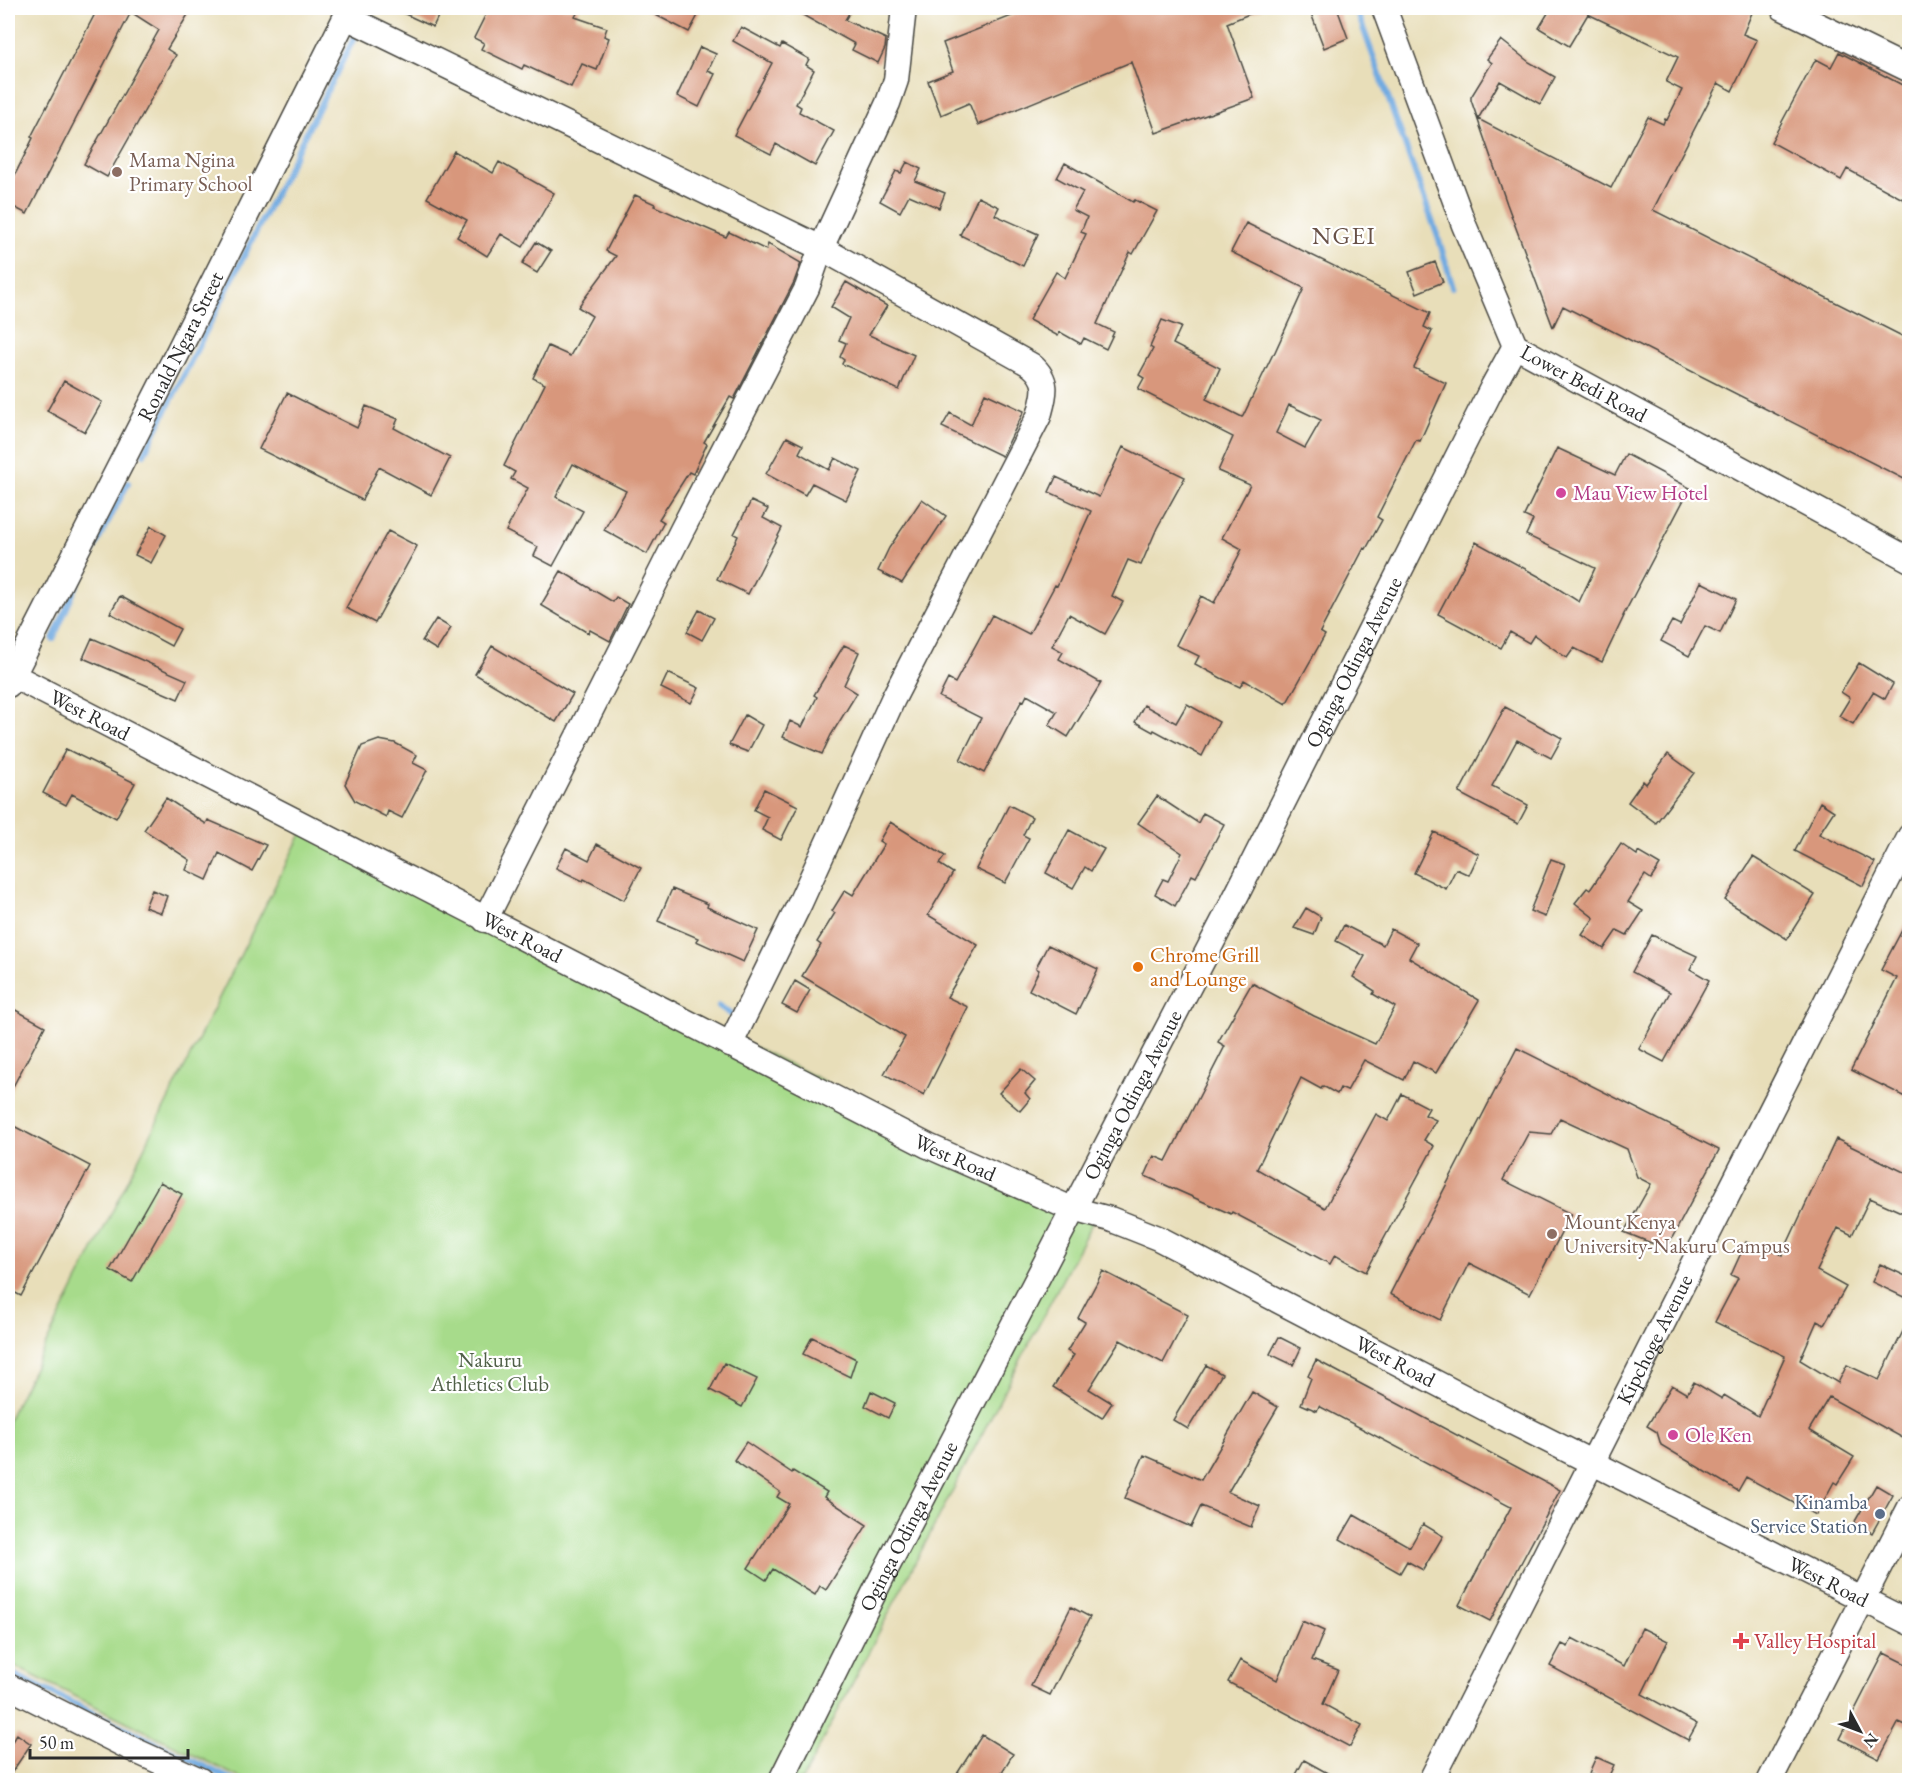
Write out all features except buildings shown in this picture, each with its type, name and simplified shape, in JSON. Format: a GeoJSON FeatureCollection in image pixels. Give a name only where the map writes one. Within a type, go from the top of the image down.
{"type":"FeatureCollection","features":[{"type":"Feature","properties":{"kind":"street"},"geometry":{"type":"LineString","coordinates":[[485,920],[807,288],[821,248],[888,103],[896,80],[904,8]]}},
{"type":"Feature","properties":{"kind":"street","name":"Lower Bedi Road"},"geometry":{"type":"LineString","coordinates":[[1383,8],[1464,225],[1515,346],[1910,560]]}},
{"type":"Feature","properties":{"kind":"street"},"geometry":{"type":"LineString","coordinates":[[1783,8],[1910,70]]}},
{"type":"Feature","properties":{"kind":"street"},"geometry":{"type":"LineString","coordinates":[[348,12],[821,248],[1031,365],[1040,372],[1044,381],[1045,393],[1039,416],[893,699],[800,903],[730,1045]]}},
{"type":"Feature","properties":{"kind":"street","name":"Ronald Ngara Street"},"geometry":{"type":"LineString","coordinates":[[9,678],[178,352],[348,12]]}},
{"type":"Feature","properties":{"kind":"street","name":"Oginga Odinga Avenue"},"geometry":{"type":"LineString","coordinates":[[782,1780],[883,1575],[1230,908],[1515,346]]}},
{"type":"Feature","properties":{"kind":"street","name":"West Road"},"geometry":{"type":"LineString","coordinates":[[9,678],[928,1146],[1072,1209],[1110,1219],[1158,1238],[1593,1463],[1910,1623]]}},
{"type":"Feature","properties":{"kind":"street","name":"Kipchoge Avenue"},"geometry":{"type":"LineString","coordinates":[[1431,1780],[1910,836]]}},
{"type":"Feature","properties":{"kind":"street"},"geometry":{"type":"LineString","coordinates":[[1770,1780],[1910,1507]]}},
{"type":"Feature","properties":{"kind":"street"},"geometry":{"type":"LineString","coordinates":[[8,1686],[136,1751],[200,1780]]}},
{"type":"Feature","properties":{"kind":"green space","name":"Nakuru Athletics Club"},"geometry":{"type":"Polygon","coordinates":[[[305,826],[1096,1215],[802,1780],[244,1780],[8,1663],[8,1420],[305,826]]]}},
{"type":"Feature","properties":{"kind":"waterway"},"geometry":{"type":"LineString","coordinates":[[1356,8],[1439,240],[1453,287]]}},
{"type":"Feature","properties":{"kind":"waterway"},"geometry":{"type":"LineString","coordinates":[[144,454],[355,36]]}},
{"type":"Feature","properties":{"kind":"waterway"},"geometry":{"type":"LineString","coordinates":[[53,639],[86,564],[128,483]]}},
{"type":"Feature","properties":{"kind":"waterway"},"geometry":{"type":"LineString","coordinates":[[719,1006],[738,1019]]}},
{"type":"Feature","properties":{"kind":"waterway"},"geometry":{"type":"LineString","coordinates":[[8,1672],[232,1780]]}},
{"type":"Feature","properties":{"kind":"place","name":"Mama Ngina Primary School"},"geometry":{"type":"Point","coordinates":[117,172]}},
{"type":"Feature","properties":{"kind":"place","name":"Mau View Hotel"},"geometry":{"type":"Point","coordinates":[1561,493]}},
{"type":"Feature","properties":{"kind":"place","name":"Chrome Grill and Lounge"},"geometry":{"type":"Point","coordinates":[1138,967]}},
{"type":"Feature","properties":{"kind":"place","name":"Mount Kenya University-Nakuru Campus"},"geometry":{"type":"Point","coordinates":[1552,1234]}},
{"type":"Feature","properties":{"kind":"place","name":"Ole Ken"},"geometry":{"type":"Point","coordinates":[1673,1435]}},
{"type":"Feature","properties":{"kind":"place","name":"Kinamba Service Station"},"geometry":{"type":"Point","coordinates":[1880,1514]}},
{"type":"Feature","properties":{"kind":"place","name":"Valley Hospital"},"geometry":{"type":"Point","coordinates":[1741,1641]}},
{"type":"Feature","properties":{"kind":"district","name":"NGEI"},"geometry":{"type":"Point","coordinates":[1344,236]}}]}
